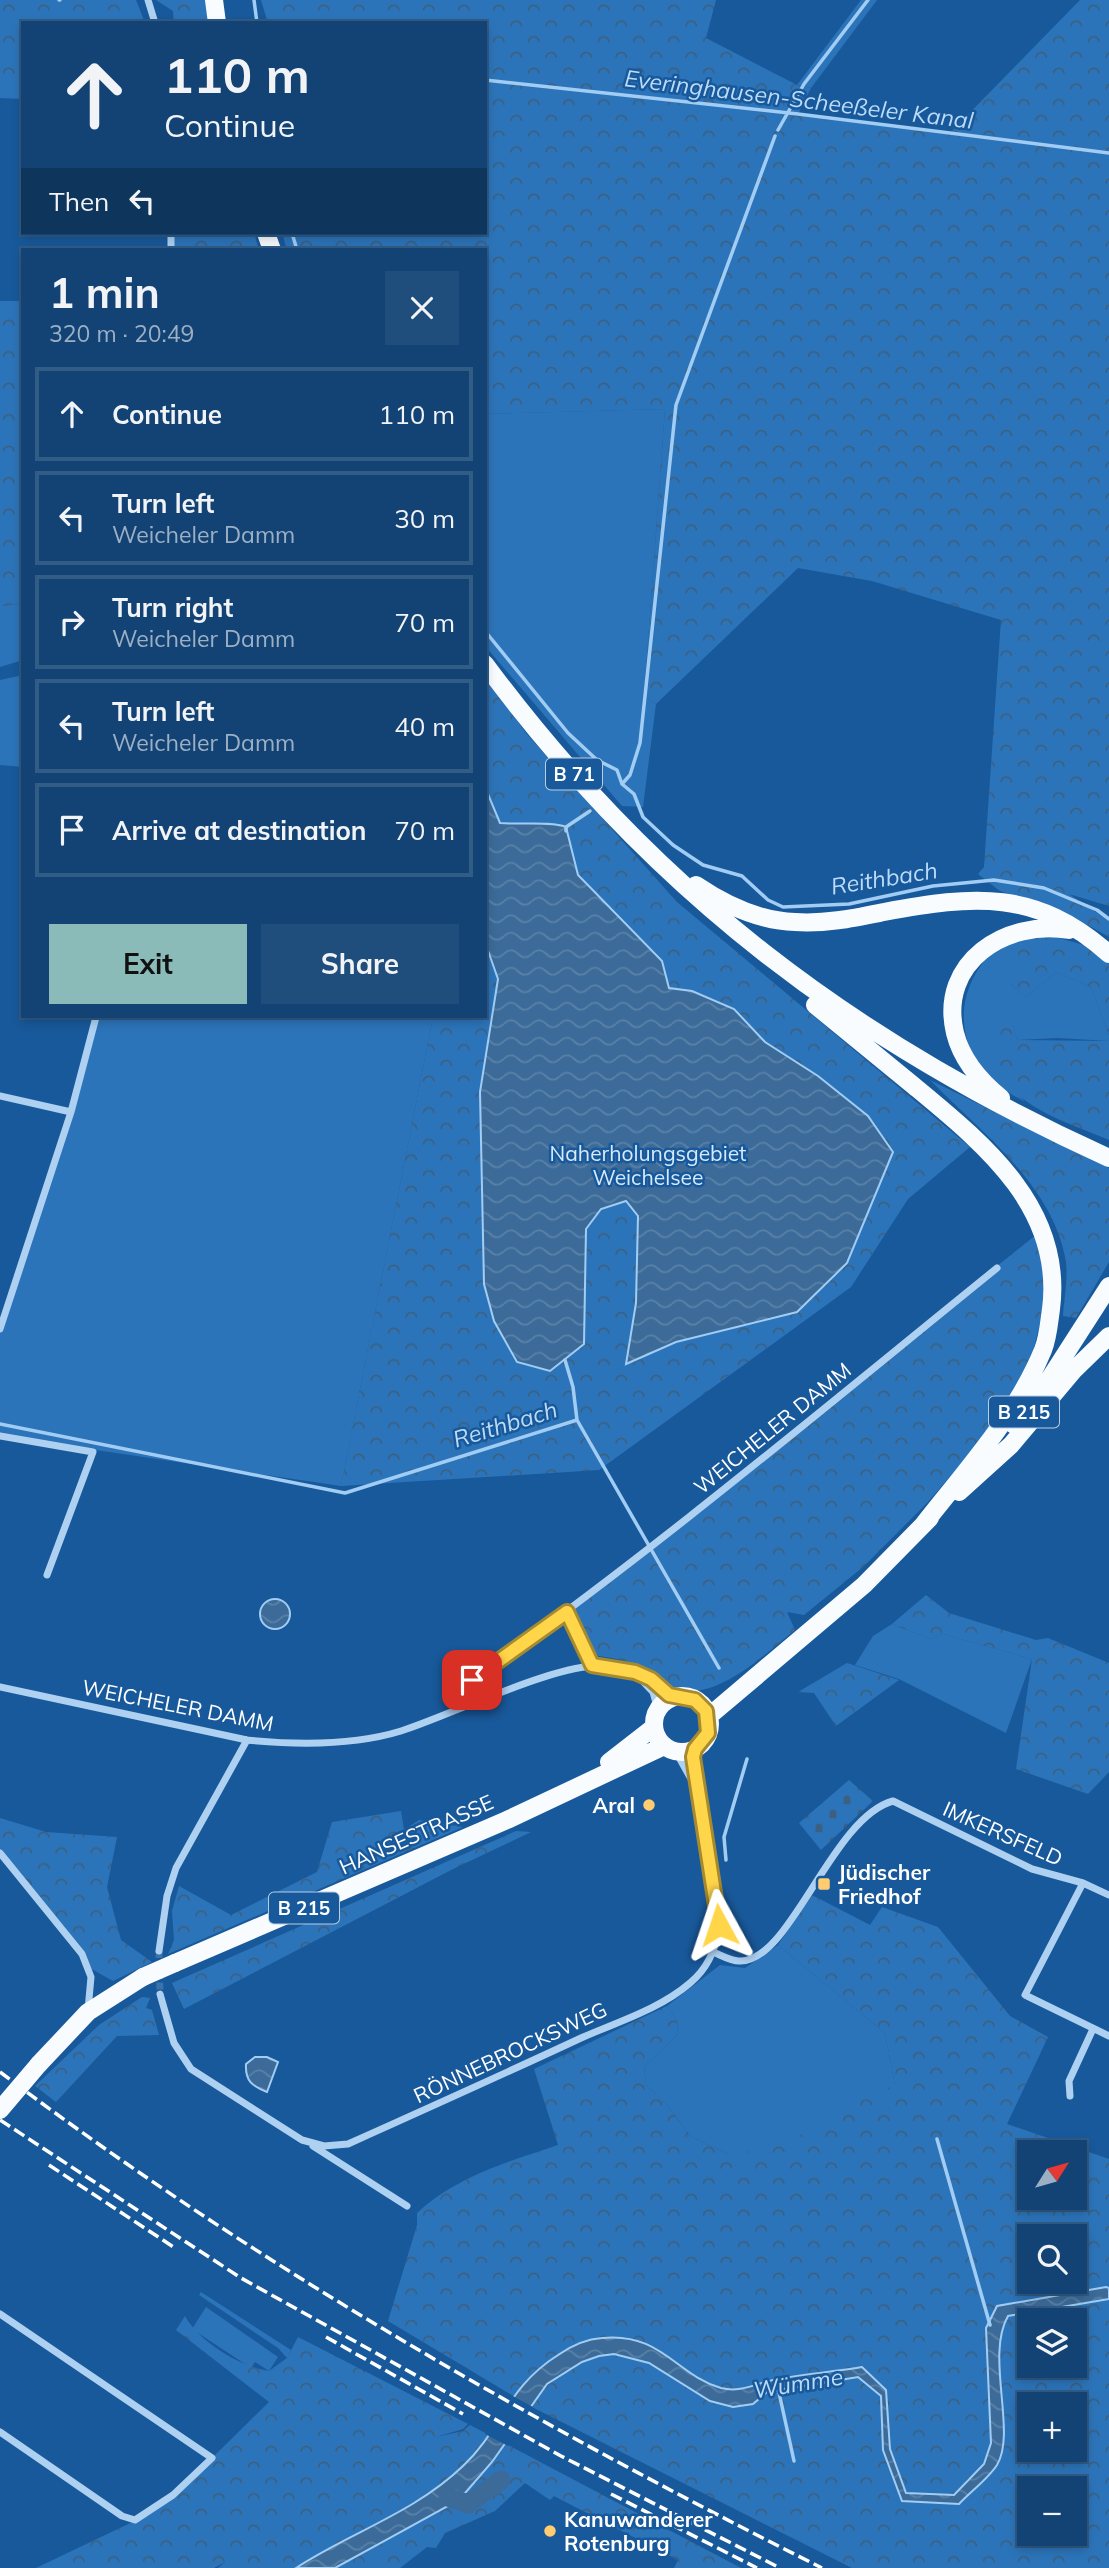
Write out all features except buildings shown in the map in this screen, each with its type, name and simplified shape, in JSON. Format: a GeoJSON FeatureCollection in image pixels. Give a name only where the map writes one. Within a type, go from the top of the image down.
{"type":"FeatureCollection","features":[{"type":"Feature","properties":{"kind":"main road"},"geometry":{"type":"LineString","coordinates":[[214,0],[217,21]]}},
{"type":"Feature","properties":{"kind":"main road","name":"B 71"},"geometry":{"type":"LineString","coordinates":[[487,666],[578,778],[646,851],[761,952],[886,1041],[1031,1122],[1109,1158]]}},
{"type":"Feature","properties":{"kind":"main road"},"geometry":{"type":"LineString","coordinates":[[646,851],[713,896],[751,913],[792,922],[837,922],[939,902],[984,900],[1029,905],[1052,915],[1109,954]]}},
{"type":"Feature","properties":{"kind":"main road"},"geometry":{"type":"LineString","coordinates":[[1031,1122],[977,1076],[963,1054],[955,1032],[953,1004],[960,982],[975,958],[1001,936],[1026,928],[1049,926],[1077,931]]}},
{"type":"Feature","properties":{"kind":"main road"},"geometry":{"type":"LineString","coordinates":[[761,952],[811,1002],[990,1151],[1022,1191],[1044,1234],[1050,1254],[1052,1300],[1043,1349],[1013,1408],[923,1525]]}},
{"type":"Feature","properties":{"kind":"main road","name":"B 215"},"geometry":{"type":"LineString","coordinates":[[704,1710],[785,1651],[864,1585],[923,1525],[1009,1430],[1048,1381],[1109,1286]]}},
{"type":"Feature","properties":{"kind":"main road"},"geometry":{"type":"LineString","coordinates":[[923,1525],[1011,1445],[1074,1370],[1109,1336]]}},
{"type":"Feature","properties":{"kind":"main road"},"geometry":{"type":"LineString","coordinates":[[675,1697],[687,1697],[704,1710],[708,1733],[695,1749],[670,1749],[656,1718],[675,1697]]}},
{"type":"Feature","properties":{"kind":"main road","name":"HANSESTRASSE"},"geometry":{"type":"LineString","coordinates":[[578,1784],[656,1718]]}},
{"type":"Feature","properties":{"kind":"main road","name":"HANSESTRASSE"},"geometry":{"type":"LineString","coordinates":[[0,2110],[88,2012],[144,1977],[507,1820],[578,1784],[670,1749]]}},
{"type":"Feature","properties":{"kind":"street"},"geometry":{"type":"LineString","coordinates":[[148,0],[154,21]]}},
{"type":"Feature","properties":{"kind":"street"},"geometry":{"type":"LineString","coordinates":[[0,1329],[71,1112],[96,1018]]}},
{"type":"Feature","properties":{"kind":"street"},"geometry":{"type":"LineString","coordinates":[[0,1096],[71,1112]]}},
{"type":"Feature","properties":{"kind":"street","name":"WEICHELER DAMM"},"geometry":{"type":"LineString","coordinates":[[472,1680],[567,1612],[658,1541],[997,1268]]}},
{"type":"Feature","properties":{"kind":"street"},"geometry":{"type":"LineString","coordinates":[[0,1436],[93,1452],[47,1574]]}},
{"type":"Feature","properties":{"kind":"street"},"geometry":{"type":"LineString","coordinates":[[567,1612],[592,1665]]}},
{"type":"Feature","properties":{"kind":"street","name":"WEICHELER DAMM"},"geometry":{"type":"LineString","coordinates":[[0,1687],[247,1740],[310,1743],[387,1735],[555,1675],[592,1665],[635,1672],[675,1697]]}},
{"type":"Feature","properties":{"kind":"street"},"geometry":{"type":"LineString","coordinates":[[635,1672],[653,1692],[656,1718]]}},
{"type":"Feature","properties":{"kind":"street"},"geometry":{"type":"LineString","coordinates":[[159,1951],[167,1896],[176,1868],[247,1740]]}},
{"type":"Feature","properties":{"kind":"street","name":"RÖNNEBROCKSWEG"},"geometry":{"type":"LineString","coordinates":[[670,1749],[683,1758],[698,1793]]}},
{"type":"Feature","properties":{"kind":"street","name":"RÖNNEBROCKSWEG"},"geometry":{"type":"LineString","coordinates":[[302,2140],[324,2147],[348,2144],[674,1994],[697,1977],[713,1952],[719,1925],[719,1910],[698,1793],[693,1757],[695,1749]]}},
{"type":"Feature","properties":{"kind":"street","name":"IMKERSFELD"},"geometry":{"type":"LineString","coordinates":[[713,1952],[739,1961],[755,1957],[766,1948],[807,1898],[824,1866],[878,1805],[893,1801],[1032,1869],[1083,1882],[1025,1995],[1109,2036]]}},
{"type":"Feature","properties":{"kind":"street"},"geometry":{"type":"LineString","coordinates":[[0,1853],[82,1954],[91,1977],[88,2012]]}},
{"type":"Feature","properties":{"kind":"street"},"geometry":{"type":"LineString","coordinates":[[1083,1882],[1109,1895]]}},
{"type":"Feature","properties":{"kind":"street","name":"RÖNNEBROCKSWEG"},"geometry":{"type":"LineString","coordinates":[[160,1994],[174,2043],[191,2069],[407,2206]]}},
{"type":"Feature","properties":{"kind":"street"},"geometry":{"type":"LineString","coordinates":[[1070,2096],[1069,2081],[1093,2029]]}},
{"type":"Feature","properties":{"kind":"street"},"geometry":{"type":"LineString","coordinates":[[0,2315],[212,2458],[173,2495],[135,2520],[122,2516],[0,2431]]}},
{"type":"Feature","properties":{"kind":"green space"},"geometry":{"type":"Polygon","coordinates":[[[0,0],[136,0],[144,21],[21,21],[21,99],[0,98],[0,0]]]}},
{"type":"Feature","properties":{"kind":"green space"},"geometry":{"type":"Polygon","coordinates":[[[156,0],[205,0],[208,21],[174,21],[173,11],[156,0]]]}},
{"type":"Feature","properties":{"kind":"green space"},"geometry":{"type":"Polygon","coordinates":[[[261,0],[716,0],[706,38],[797,85],[811,88],[798,114],[949,134],[1080,0],[1109,0],[1109,906],[1069,894],[1109,921],[1109,937],[1061,910],[1000,891],[978,874],[984,867],[1001,620],[872,581],[798,568],[656,704],[644,697],[665,409],[487,414],[487,248],[286,248],[283,235],[487,235],[487,21],[267,21],[261,0]]]}},
{"type":"Feature","properties":{"kind":"green space"},"geometry":{"type":"Polygon","coordinates":[[[861,0],[877,0],[811,88],[797,85],[861,0]]]}},
{"type":"Feature","properties":{"kind":"green space"},"geometry":{"type":"Polygon","coordinates":[[[169,235],[255,235],[258,248],[170,248],[169,235]]]}},
{"type":"Feature","properties":{"kind":"green space"},"geometry":{"type":"Polygon","coordinates":[[[0,301],[21,301],[21,604],[0,606],[0,301]]]}},
{"type":"Feature","properties":{"kind":"green space"},"geometry":{"type":"Polygon","coordinates":[[[665,409],[644,697],[656,704],[643,807],[622,806],[487,648],[487,414],[665,409]]]}},
{"type":"Feature","properties":{"kind":"green space"},"geometry":{"type":"Polygon","coordinates":[[[21,604],[21,661],[0,667],[0,606],[21,604]]]}},
{"type":"Feature","properties":{"kind":"green space"},"geometry":{"type":"Polygon","coordinates":[[[21,675],[21,767],[0,765],[0,680],[21,675]]]}},
{"type":"Feature","properties":{"kind":"green space","name":"Naherholungsgebiet Weichelsee"},"geometry":{"type":"Polygon","coordinates":[[[487,678],[526,733],[677,902],[970,1147],[908,1199],[851,1287],[599,1470],[341,1486],[433,1018],[487,1018],[487,678]]]}},
{"type":"Feature","properties":{"kind":"green space"},"geometry":{"type":"Polygon","coordinates":[[[1048,935],[1084,945],[1109,963],[1109,1035],[1091,987],[1056,972],[1026,997],[1010,983],[1040,959],[1012,954],[1007,940],[1048,935]]]}},
{"type":"Feature","properties":{"kind":"green space"},"geometry":{"type":"Polygon","coordinates":[[[1007,940],[1041,959],[1011,984],[1026,997],[1056,972],[1091,987],[1109,1035],[1109,1041],[1058,1038],[1017,1040],[1010,1013],[1003,1076],[1025,1102],[999,1086],[985,1073],[973,1056],[964,1020],[965,1002],[979,968],[1007,940]]]}},
{"type":"Feature","properties":{"kind":"green space"},"geometry":{"type":"Polygon","coordinates":[[[1010,1011],[1017,1040],[1109,1041],[1109,1140],[1039,1109],[1009,1086],[1000,1070],[995,1047],[1010,1011]]]}},
{"type":"Feature","properties":{"kind":"green space"},"geometry":{"type":"Polygon","coordinates":[[[96,1018],[433,1018],[341,1486],[0,1436],[0,1329],[56,1160],[96,1018]]]}},
{"type":"Feature","properties":{"kind":"green space"},"geometry":{"type":"Polygon","coordinates":[[[930,1080],[1109,1168],[1109,1262],[1076,1318],[1063,1316],[1066,1262],[1059,1234],[1047,1209],[1013,1162],[930,1080]]]}},
{"type":"Feature","properties":{"kind":"green space"},"geometry":{"type":"Polygon","coordinates":[[[1037,1234],[1046,1259],[1041,1320],[1027,1375],[1004,1414],[927,1503],[863,1567],[804,1615],[787,1612],[795,1630],[738,1674],[704,1689],[688,1691],[673,1687],[649,1669],[623,1660],[588,1654],[567,1612],[1037,1234]]]}},
{"type":"Feature","properties":{"kind":"green space"},"geometry":{"type":"Polygon","coordinates":[[[926,1595],[949,1613],[1036,1640],[1048,1638],[1109,1663],[1109,1772],[1088,1794],[1016,1769],[1032,1659],[943,1634],[931,1639],[892,1624],[926,1595]]]}},
{"type":"Feature","properties":{"kind":"green space"},"geometry":{"type":"Polygon","coordinates":[[[892,1624],[931,1639],[943,1634],[1032,1659],[1006,1733],[899,1679],[855,1665],[873,1636],[892,1624]]]}},
{"type":"Feature","properties":{"kind":"green space"},"geometry":{"type":"Polygon","coordinates":[[[847,1663],[899,1680],[836,1726],[814,1693],[798,1692],[847,1663]]]}},
{"type":"Feature","properties":{"kind":"green space"},"geometry":{"type":"Polygon","coordinates":[[[849,1780],[873,1801],[821,1850],[799,1823],[849,1780]]]}},
{"type":"Feature","properties":{"kind":"green space"},"geometry":{"type":"Polygon","coordinates":[[[401,1811],[404,1830],[419,1820],[463,1827],[168,1954],[174,1940],[172,1911],[179,1886],[231,1915],[317,1872],[332,1822],[401,1811]]]}},
{"type":"Feature","properties":{"kind":"green space"},"geometry":{"type":"Polygon","coordinates":[[[0,1818],[46,1832],[117,1837],[107,1887],[121,1940],[152,1962],[113,1981],[88,1967],[0,1853],[0,1818]]]}},
{"type":"Feature","properties":{"kind":"green space"},"geometry":{"type":"Polygon","coordinates":[[[516,1831],[531,1832],[453,1869],[184,2009],[172,1983],[516,1831]]]}},
{"type":"Feature","properties":{"kind":"green space"},"geometry":{"type":"Polygon","coordinates":[[[812,1895],[870,1925],[882,1907],[938,1927],[1010,2016],[1048,2037],[1007,2124],[1054,2140],[1017,2140],[1017,2210],[1087,2210],[1087,2151],[1109,2159],[1109,2568],[852,2568],[530,2406],[388,2321],[417,2225],[417,2213],[432,2200],[466,2180],[502,2164],[558,2145],[534,2069],[667,2006],[677,2020],[678,2034],[644,2067],[646,2085],[668,2106],[690,2136],[730,2155],[746,2151],[762,2153],[802,2134],[848,2103],[895,2085],[885,2033],[778,1945],[812,1895]]]}},
{"type":"Feature","properties":{"kind":"green space"},"geometry":{"type":"Polygon","coordinates":[[[778,1945],[885,2033],[895,2085],[946,2139],[510,2188],[730,2155],[690,2136],[668,2106],[646,2085],[644,2067],[678,2034],[677,2020],[667,2006],[720,1965],[745,1968],[778,1945]]]}},
{"type":"Feature","properties":{"kind":"green space"},"geometry":{"type":"Polygon","coordinates":[[[142,1997],[150,1998],[146,2008],[152,2010],[159,2035],[117,2036],[56,2102],[35,2086],[99,2025],[142,1997]]]}},
{"type":"Feature","properties":{"kind":"green space"},"geometry":{"type":"Polygon","coordinates":[[[201,2292],[291,2350],[287,2358],[278,2348],[199,2295],[201,2292]]]}},
{"type":"Feature","properties":{"kind":"green space"},"geometry":{"type":"Polygon","coordinates":[[[206,2307],[278,2357],[269,2371],[255,2362],[251,2368],[192,2329],[206,2307]]]}},
{"type":"Feature","properties":{"kind":"green space"},"geometry":{"type":"Polygon","coordinates":[[[185,2316],[191,2326],[210,2344],[234,2359],[258,2369],[269,2371],[287,2358],[298,2337],[468,2424],[463,2429],[436,2437],[463,2431],[470,2425],[741,2568],[674,2568],[678,2560],[554,2496],[550,2500],[525,2483],[495,2511],[445,2533],[436,2548],[427,2547],[400,2568],[218,2568],[225,2562],[214,2568],[36,2568],[141,2518],[212,2458],[269,2402],[176,2330],[185,2316]]]}},
{"type":"Feature","properties":{"kind":"water"},"geometry":{"type":"Polygon","coordinates":[[[487,792],[500,823],[552,824],[566,827],[578,875],[662,961],[669,988],[692,991],[734,1009],[765,1042],[818,1076],[868,1116],[893,1152],[847,1263],[797,1312],[676,1342],[626,1364],[636,1303],[638,1216],[626,1201],[601,1209],[586,1229],[584,1344],[550,1371],[517,1362],[494,1321],[484,1284],[480,1092],[498,979],[487,948],[487,792]]]}},
{"type":"Feature","properties":{"kind":"water"},"geometry":{"type":"Polygon","coordinates":[[[275,1599],[281,1600],[289,1608],[289,1620],[281,1628],[275,1629],[269,1628],[261,1620],[260,1614],[261,1608],[269,1600],[275,1599]]]}},
{"type":"Feature","properties":{"kind":"water"},"geometry":{"type":"Polygon","coordinates":[[[255,2057],[267,2057],[278,2062],[267,2092],[248,2079],[246,2064],[255,2057]]]}},
{"type":"Feature","properties":{"kind":"water","name":"Wümme"},"geometry":{"type":"Polygon","coordinates":[[[1109,2288],[1109,2299],[1056,2308],[1017,2308],[1017,2314],[1008,2316],[999,2352],[1004,2433],[1002,2451],[993,2470],[959,2504],[902,2501],[883,2450],[881,2396],[858,2377],[767,2392],[753,2404],[733,2407],[710,2401],[649,2363],[614,2354],[582,2362],[547,2384],[492,2462],[466,2492],[448,2506],[335,2568],[296,2568],[424,2497],[444,2482],[476,2452],[527,2381],[558,2355],[584,2341],[596,2339],[622,2338],[639,2341],[705,2382],[728,2389],[741,2389],[784,2378],[862,2367],[886,2390],[890,2449],[906,2493],[954,2495],[984,2464],[991,2443],[986,2328],[997,2306],[1066,2294],[1087,2294],[1087,2290],[1109,2288]]]}},
{"type":"Feature","properties":{"kind":"pier"},"geometry":{"type":"Polygon","coordinates":[[[509,2394],[533,2407],[508,2446],[485,2434],[509,2394]]]}},
{"type":"Feature","properties":{"kind":"waterway"},"geometry":{"type":"LineString","coordinates":[[254,0],[257,21]]}},
{"type":"Feature","properties":{"kind":"waterway"},"geometry":{"type":"LineString","coordinates":[[778,130],[804,84],[868,0]]}},
{"type":"Feature","properties":{"kind":"waterway","name":"Everinghausen-Scheeßeler Kanal"},"geometry":{"type":"LineString","coordinates":[[487,80],[798,114],[1109,153]]}},
{"type":"Feature","properties":{"kind":"waterway"},"geometry":{"type":"LineString","coordinates":[[622,784],[630,775],[640,743],[676,405],[775,136]]}},
{"type":"Feature","properties":{"kind":"waterway"},"geometry":{"type":"LineString","coordinates":[[293,235],[296,248]]}},
{"type":"Feature","properties":{"kind":"waterway","name":"Reithbach"},"geometry":{"type":"LineString","coordinates":[[487,633],[568,733],[597,760],[617,770],[622,784],[634,794],[643,817],[673,845],[703,865],[742,876],[768,900],[783,907],[849,904],[933,886],[994,880],[1044,888],[1097,910],[1109,919]]}},
{"type":"Feature","properties":{"kind":"waterway","name":"Reithbach"},"geometry":{"type":"LineString","coordinates":[[566,831],[566,827],[590,811]]}},
{"type":"Feature","properties":{"kind":"waterway","name":"Reithbach"},"geometry":{"type":"LineString","coordinates":[[0,1424],[345,1493],[577,1420],[573,1387],[565,1360]]}},
{"type":"Feature","properties":{"kind":"waterway"},"geometry":{"type":"LineString","coordinates":[[577,1420],[719,1668]]}},
{"type":"Feature","properties":{"kind":"waterway"},"geometry":{"type":"LineString","coordinates":[[726,1860],[724,1837],[747,1759]]}},
{"type":"Feature","properties":{"kind":"waterway"},"geometry":{"type":"LineString","coordinates":[[937,2139],[990,2325]]}},
{"type":"Feature","properties":{"kind":"waterway","name":"Wümme"},"geometry":{"type":"LineString","coordinates":[[778,2388],[794,2461]]}},
{"type":"Feature","properties":{"kind":"waterway"},"geometry":{"type":"LineString","coordinates":[[448,2497],[468,2504],[501,2480]]}},
{"type":"Feature","properties":{"kind":"tunnel"},"geometry":{"type":"LineString","coordinates":[[159,1951],[160,1994]]}},
{"type":"Feature","properties":{"kind":"railway"},"geometry":{"type":"LineString","coordinates":[[0,2072],[196,2211],[400,2339],[609,2457],[822,2568]]}},
{"type":"Feature","properties":{"kind":"railway"},"geometry":{"type":"LineString","coordinates":[[0,2120],[241,2278],[561,2456],[780,2568]]}},
{"type":"Feature","properties":{"kind":"railway"},"geometry":{"type":"LineString","coordinates":[[49,2165],[175,2248]]}},
{"type":"Feature","properties":{"kind":"railway"},"geometry":{"type":"LineString","coordinates":[[326,2337],[463,2414]]}},
{"type":"Feature","properties":{"kind":"railway"},"geometry":{"type":"LineString","coordinates":[[611,2494],[757,2568]]}},
{"type":"Feature","properties":{"kind":"place","name":"Aral"},"geometry":{"type":"Point","coordinates":[649,1805]}},
{"type":"Feature","properties":{"kind":"place","name":"Jüdischer Friedhof"},"geometry":{"type":"Point","coordinates":[824,1884]}},
{"type":"Feature","properties":{"kind":"place","name":"Kanuwanderer Rotenburg"},"geometry":{"type":"Point","coordinates":[550,2531]}},
{"type":"Feature","properties":{"kind":"route"},"geometry":{"type":"LineString","coordinates":[[472,1680],[567,1612],[592,1665],[607,1665],[635,1672],[651,1679],[669,1695],[687,1697],[702,1706],[708,1717],[709,1729],[702,1744],[695,1749],[693,1757],[716,1890],[719,1925]]}}]}
